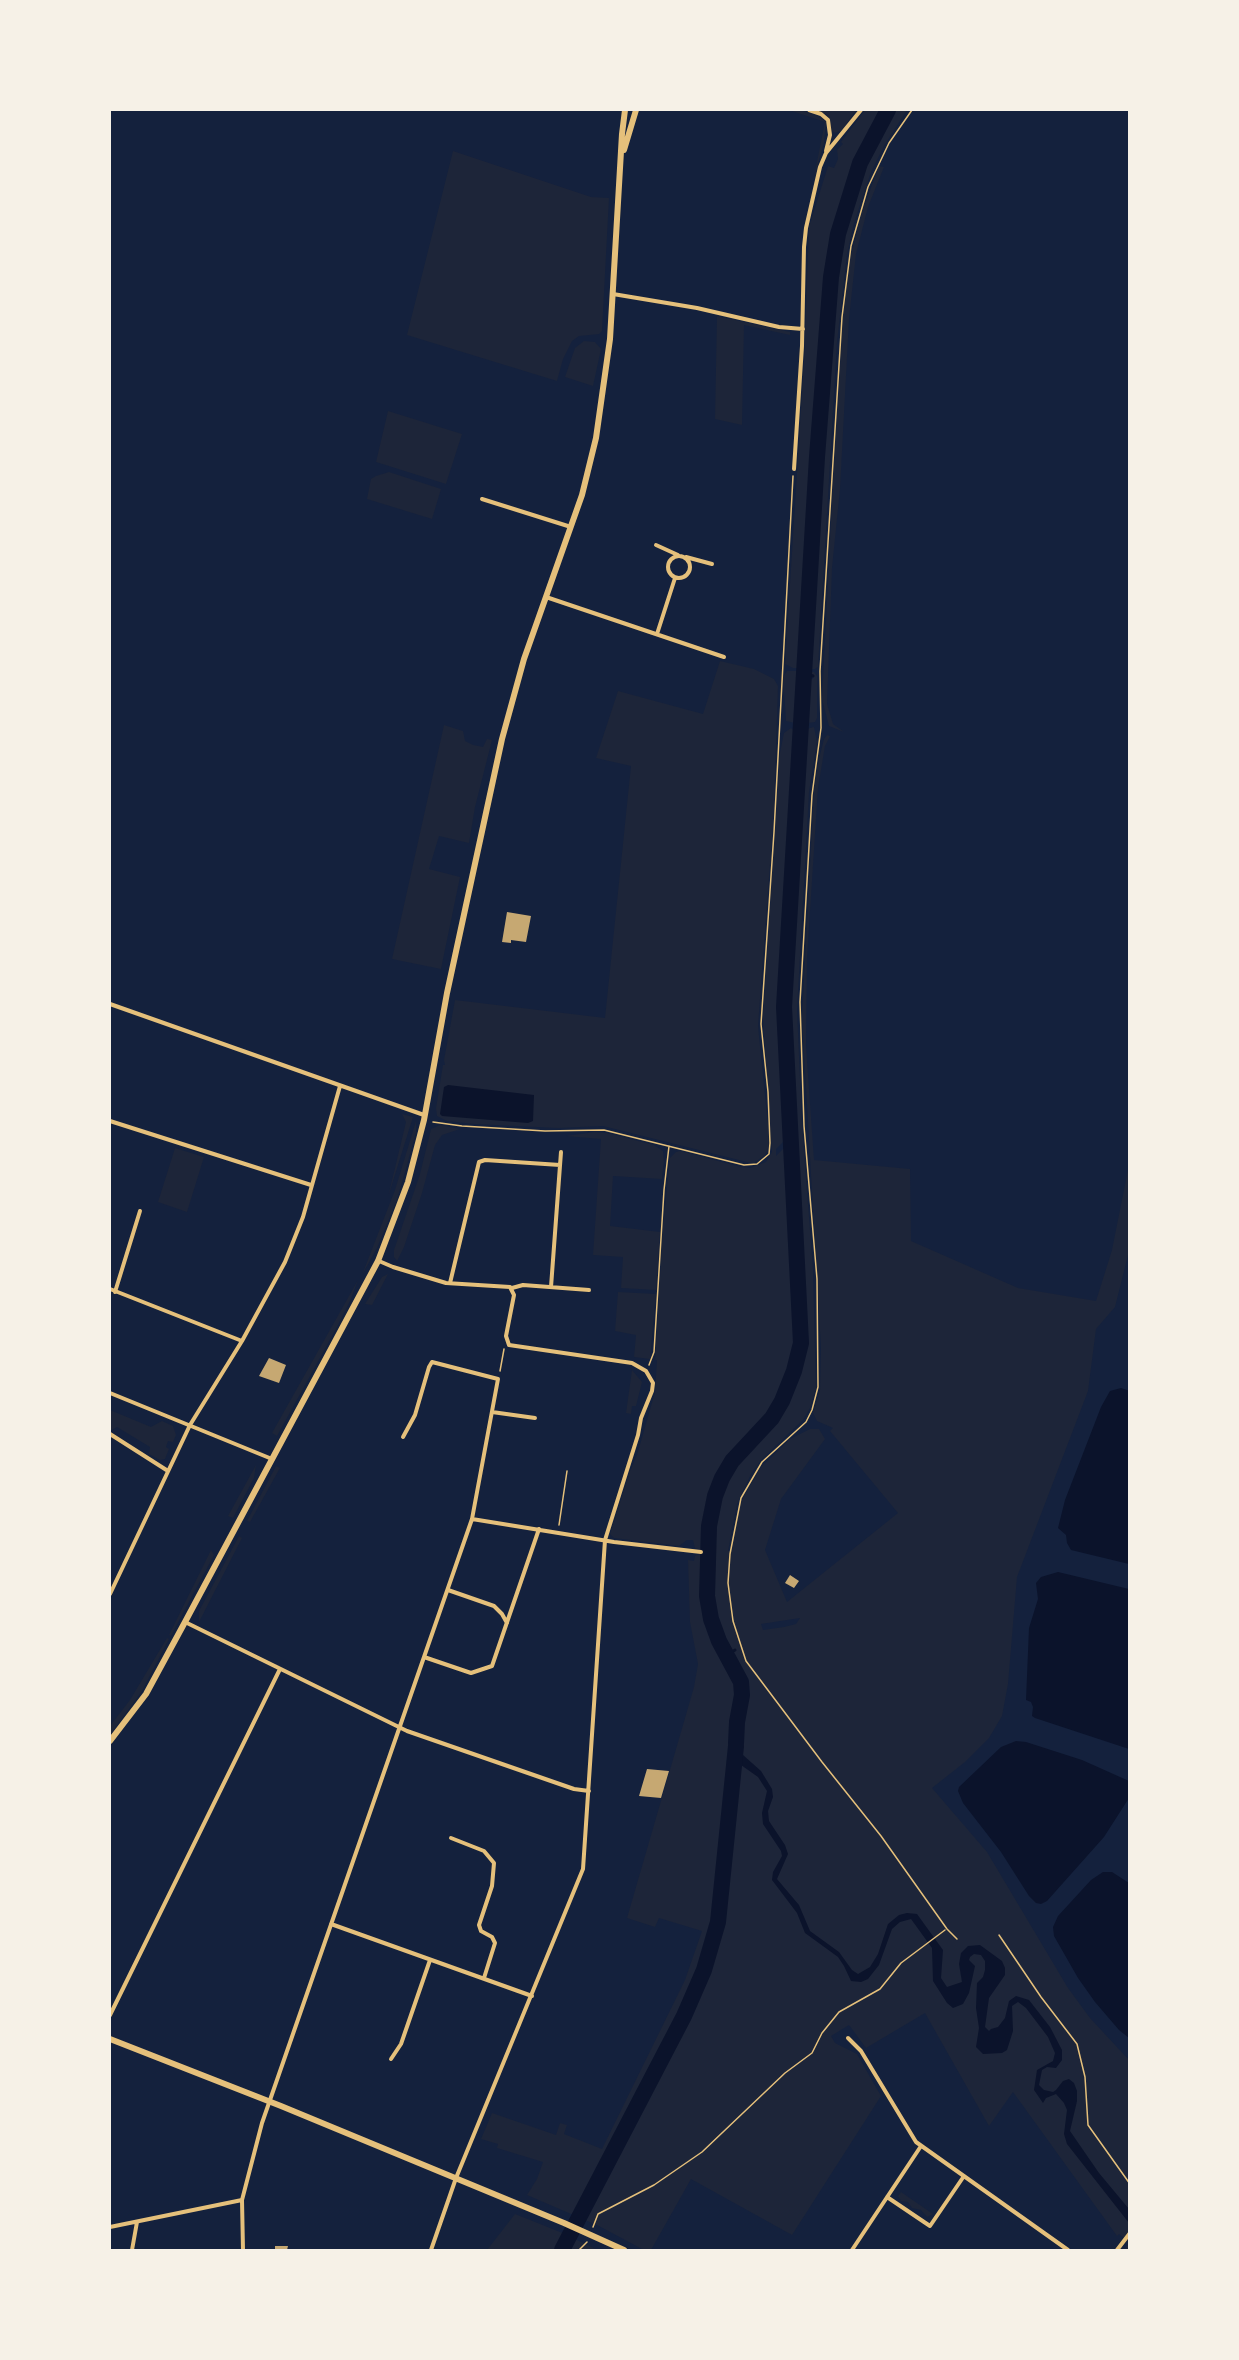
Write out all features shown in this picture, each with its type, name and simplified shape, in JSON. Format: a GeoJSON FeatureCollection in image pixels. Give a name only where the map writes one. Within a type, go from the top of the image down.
{"type":"FeatureCollection","features":[{"type":"Feature","properties":{"kind":"main road"},"geometry":{"type":"LineString","coordinates":[[110,1741],[146,1694],[185,1622],[378,1261],[403,1197],[424,1117],[447,993],[493,777],[519,674],[572,527],[600,422],[608,366],[625,110]]}},
{"type":"Feature","properties":{"kind":"main road"},"geometry":{"type":"LineString","coordinates":[[622,157],[636,110]]}},
{"type":"Feature","properties":{"kind":"main road"},"geometry":{"type":"LineString","coordinates":[[110,2039],[456,2178],[624,2250]]}},
{"type":"Feature","properties":{"kind":"street"},"geometry":{"type":"LineString","coordinates":[[794,469],[805,237],[820,167],[830,135],[828,120],[821,114],[809,110]]}},
{"type":"Feature","properties":{"kind":"street"},"geometry":{"type":"LineString","coordinates":[[826,153],[861,110]]}},
{"type":"Feature","properties":{"kind":"street"},"geometry":{"type":"LineString","coordinates":[[613,294],[697,308],[779,327],[802,329]]}},
{"type":"Feature","properties":{"kind":"street"},"geometry":{"type":"LineString","coordinates":[[482,499],[572,527]]}},
{"type":"Feature","properties":{"kind":"street"},"geometry":{"type":"LineString","coordinates":[[656,545],[679,556],[712,564]]}},
{"type":"Feature","properties":{"kind":"street"},"geometry":{"type":"LineString","coordinates":[[679,556],[673,557],[669,569],[670,574],[675,578],[683,578],[687,573],[690,564],[685,557]]}},
{"type":"Feature","properties":{"kind":"street"},"geometry":{"type":"LineString","coordinates":[[657,634],[675,578]]}},
{"type":"Feature","properties":{"kind":"street"},"geometry":{"type":"LineString","coordinates":[[546,597],[724,657]]}},
{"type":"Feature","properties":{"kind":"street"},"geometry":{"type":"LineString","coordinates":[[110,1004],[424,1117]]}},
{"type":"Feature","properties":{"kind":"street"},"geometry":{"type":"LineString","coordinates":[[110,1594],[190,1425],[242,1341],[285,1262],[298,1231],[340,1086]]}},
{"type":"Feature","properties":{"kind":"street"},"geometry":{"type":"LineString","coordinates":[[110,1121],[311,1185]]}},
{"type":"Feature","properties":{"kind":"street"},"geometry":{"type":"LineString","coordinates":[[551,1287],[561,1152]]}},
{"type":"Feature","properties":{"kind":"street"},"geometry":{"type":"LineString","coordinates":[[450,1283],[479,1162],[485,1160],[560,1165]]}},
{"type":"Feature","properties":{"kind":"street"},"geometry":{"type":"LineString","coordinates":[[115,1292],[140,1211]]}},
{"type":"Feature","properties":{"kind":"street"},"geometry":{"type":"LineString","coordinates":[[378,1261],[450,1283],[512,1288],[523,1285],[589,1290]]}},
{"type":"Feature","properties":{"kind":"street"},"geometry":{"type":"LineString","coordinates":[[431,2250],[456,2178],[583,1869],[605,1540],[638,1435],[641,1418],[652,1392],[652,1383],[646,1371],[632,1363],[507,1344],[506,1336],[514,1295],[512,1288]]}},
{"type":"Feature","properties":{"kind":"street"},"geometry":{"type":"LineString","coordinates":[[110,1289],[242,1341]]}},
{"type":"Feature","properties":{"kind":"street"},"geometry":{"type":"LineString","coordinates":[[243,2250],[242,2200],[269,2102],[472,1519],[498,1379],[432,1362],[415,1415],[403,1437]]}},
{"type":"Feature","properties":{"kind":"street"},"geometry":{"type":"LineString","coordinates":[[110,1394],[272,1459]]}},
{"type":"Feature","properties":{"kind":"street"},"geometry":{"type":"LineString","coordinates":[[492,1412],[535,1418]]}},
{"type":"Feature","properties":{"kind":"street"},"geometry":{"type":"LineString","coordinates":[[110,1434],[168,1471]]}},
{"type":"Feature","properties":{"kind":"street"},"geometry":{"type":"LineString","coordinates":[[472,1519],[700,1552]]}},
{"type":"Feature","properties":{"kind":"street"},"geometry":{"type":"LineString","coordinates":[[424,1657],[471,1673],[483,1671],[492,1666],[539,1530]]}},
{"type":"Feature","properties":{"kind":"street"},"geometry":{"type":"LineString","coordinates":[[447,1590],[494,1606],[507,1623]]}},
{"type":"Feature","properties":{"kind":"street"},"geometry":{"type":"LineString","coordinates":[[185,1622],[400,1728],[574,1789],[589,1791]]}},
{"type":"Feature","properties":{"kind":"street"},"geometry":{"type":"LineString","coordinates":[[110,2015],[280,1670]]}},
{"type":"Feature","properties":{"kind":"street"},"geometry":{"type":"LineString","coordinates":[[451,1838],[484,1851],[494,1863],[492,1886],[479,1923],[481,1931],[492,1937],[495,1943],[484,1978]]}},
{"type":"Feature","properties":{"kind":"street"},"geometry":{"type":"LineString","coordinates":[[331,1924],[532,1996]]}},
{"type":"Feature","properties":{"kind":"street"},"geometry":{"type":"LineString","coordinates":[[391,2060],[401,2044],[430,1960]]}},
{"type":"Feature","properties":{"kind":"street"},"geometry":{"type":"LineString","coordinates":[[848,2038],[861,2051],[913,2138],[921,2146],[1068,2250]]}},
{"type":"Feature","properties":{"kind":"street"},"geometry":{"type":"LineString","coordinates":[[852,2250],[921,2146]]}},
{"type":"Feature","properties":{"kind":"street"},"geometry":{"type":"LineString","coordinates":[[887,2198],[930,2226],[964,2176]]}},
{"type":"Feature","properties":{"kind":"street"},"geometry":{"type":"LineString","coordinates":[[110,2227],[242,2200]]}},
{"type":"Feature","properties":{"kind":"street"},"geometry":{"type":"LineString","coordinates":[[132,2250],[136,2222]]}},
{"type":"Feature","properties":{"kind":"street"},"geometry":{"type":"LineString","coordinates":[[1117,2250],[1130,2233]]}},
{"type":"Feature","properties":{"kind":"path"},"geometry":{"type":"LineString","coordinates":[[912,110],[879,160],[866,193],[851,246],[842,317],[820,671],[821,728],[812,786],[800,1002],[804,1126],[816,1279],[818,1387],[806,1422],[768,1457],[752,1477],[737,1511],[728,1571],[731,1612],[746,1661],[881,1836],[946,1929],[957,1939]]}},
{"type":"Feature","properties":{"kind":"path"},"geometry":{"type":"LineString","coordinates":[[424,1117],[462,1126],[564,1131],[604,1130],[744,1165],[762,1162],[770,1150],[768,1092],[760,1024],[774,832],[794,469]]}},
{"type":"Feature","properties":{"kind":"path"},"geometry":{"type":"LineString","coordinates":[[646,1371],[654,1352],[669,1146]]}},
{"type":"Feature","properties":{"kind":"path"},"geometry":{"type":"LineString","coordinates":[[498,1379],[507,1344]]}},
{"type":"Feature","properties":{"kind":"path"},"geometry":{"type":"LineString","coordinates":[[558,1532],[567,1471]]}},
{"type":"Feature","properties":{"kind":"path"},"geometry":{"type":"LineString","coordinates":[[579,2250],[598,2214],[654,2185],[715,2142],[785,2073],[812,2053],[822,2033],[839,2012],[880,1989],[901,1963],[946,1929]]}},
{"type":"Feature","properties":{"kind":"path"},"geometry":{"type":"LineString","coordinates":[[999,1935],[1077,2044],[1085,2077],[1088,2125],[1130,2184]]}},
{"type":"Feature","properties":{"kind":"shaded area"},"geometry":{"type":"Polygon","coordinates":[[[789,110],[801,110],[818,116],[826,122],[824,143],[814,177],[825,122],[789,110]]]}},
{"type":"Feature","properties":{"kind":"shaded area"},"geometry":{"type":"Polygon","coordinates":[[[816,110],[856,110],[842,130],[835,133],[832,131],[827,115],[816,110]]]}},
{"type":"Feature","properties":{"kind":"shaded area"},"geometry":{"type":"Polygon","coordinates":[[[865,110],[883,110],[862,150],[842,203],[829,257],[823,316],[800,668],[793,668],[785,664],[804,361],[809,227],[828,166],[834,168],[838,159],[837,150],[843,144],[841,142],[865,110]]]}},
{"type":"Feature","properties":{"kind":"shaded area"},"geometry":{"type":"Polygon","coordinates":[[[892,110],[907,110],[884,146],[871,172],[854,223],[847,254],[837,342],[818,667],[808,669],[819,465],[837,253],[857,180],[892,110]]]}},
{"type":"Feature","properties":{"kind":"shaded area"},"geometry":{"type":"Polygon","coordinates":[[[453,151],[591,197],[609,198],[602,331],[599,334],[579,336],[572,341],[563,359],[557,381],[407,335],[453,151]]]}},
{"type":"Feature","properties":{"kind":"shaded area"},"geometry":{"type":"Polygon","coordinates":[[[879,166],[884,167],[868,207],[856,254],[849,319],[840,489],[832,568],[827,704],[833,724],[844,732],[829,726],[822,699],[843,317],[850,259],[862,212],[879,166]]]}},
{"type":"Feature","properties":{"kind":"shaded area"},"geometry":{"type":"Polygon","coordinates":[[[717,316],[790,332],[790,335],[744,325],[742,425],[715,419],[717,316]]]}},
{"type":"Feature","properties":{"kind":"shaded area"},"geometry":{"type":"Polygon","coordinates":[[[584,341],[595,342],[601,349],[593,386],[565,377],[575,348],[584,341]]]}},
{"type":"Feature","properties":{"kind":"shaded area"},"geometry":{"type":"Polygon","coordinates":[[[388,411],[462,434],[446,484],[376,462],[388,411]]]}},
{"type":"Feature","properties":{"kind":"shaded area"},"geometry":{"type":"Polygon","coordinates":[[[389,472],[441,489],[432,519],[367,499],[371,479],[389,472]]]}},
{"type":"Feature","properties":{"kind":"shaded area"},"geometry":{"type":"Polygon","coordinates":[[[720,661],[754,669],[774,679],[778,686],[774,810],[758,1026],[768,1125],[769,1146],[765,1155],[754,1163],[747,1162],[603,1126],[558,1128],[474,1124],[447,1121],[437,1116],[436,1108],[455,1000],[605,1018],[631,766],[596,758],[618,691],[703,714],[720,661]]]}},
{"type":"Feature","properties":{"kind":"shaded area"},"geometry":{"type":"Polygon","coordinates":[[[787,671],[800,671],[797,722],[795,723],[786,721],[783,677],[787,671]]]}},
{"type":"Feature","properties":{"kind":"shaded area"},"geometry":{"type":"Polygon","coordinates":[[[808,672],[814,672],[817,676],[817,718],[815,722],[808,723],[806,722],[807,677],[813,679],[813,675],[808,672]]]}},
{"type":"Feature","properties":{"kind":"shaded area"},"geometry":{"type":"Polygon","coordinates":[[[444,725],[463,731],[465,741],[473,745],[483,747],[487,739],[492,740],[475,807],[469,843],[439,836],[429,869],[460,877],[441,969],[392,959],[444,725]]]}},
{"type":"Feature","properties":{"kind":"shaded area"},"geometry":{"type":"Polygon","coordinates":[[[814,727],[817,742],[809,792],[797,1010],[802,1126],[813,1269],[816,1388],[810,1408],[803,1420],[761,1460],[751,1474],[737,1504],[728,1551],[732,1551],[738,1512],[744,1496],[761,1467],[790,1439],[810,1429],[819,1429],[825,1439],[781,1499],[765,1550],[787,1602],[898,1513],[830,1431],[833,1428],[817,1421],[813,1413],[820,1390],[821,1348],[802,1018],[814,790],[819,759],[827,735],[830,736],[825,746],[818,788],[807,958],[806,1046],[814,1160],[910,1169],[911,1241],[1018,1288],[1096,1301],[1112,1250],[1129,1165],[1129,1251],[1115,1307],[1096,1329],[1088,1391],[1017,1577],[1008,1684],[1002,1716],[989,1738],[965,1762],[932,1788],[987,1852],[1068,1988],[1090,2018],[1129,2060],[1129,2242],[1119,2234],[1117,2236],[1013,2092],[989,2126],[925,2013],[866,2048],[849,2025],[831,2036],[835,2043],[857,2054],[881,2096],[792,2235],[691,2179],[651,2250],[644,2250],[599,2226],[527,2195],[537,2179],[543,2162],[497,2148],[498,2144],[481,2139],[492,2113],[556,2135],[560,2123],[567,2125],[564,2134],[602,2149],[685,1980],[702,1931],[659,1918],[655,1927],[627,1918],[694,1687],[698,1664],[690,1622],[688,1560],[694,1561],[695,1556],[700,1554],[701,1550],[695,1548],[693,1540],[687,1540],[679,1546],[614,1538],[610,1534],[637,1455],[655,1392],[663,1227],[670,1158],[680,1151],[750,1168],[766,1162],[772,1152],[763,1018],[780,753],[784,733],[791,728],[796,733],[780,994],[786,1139],[776,1149],[776,1156],[786,1146],[797,1307],[796,1343],[786,1382],[775,1405],[719,1472],[706,1513],[703,1550],[711,1550],[717,1501],[726,1478],[737,1462],[769,1428],[785,1404],[803,1355],[805,1319],[788,1009],[803,744],[806,729],[814,727]],[[800,1618],[761,1624],[763,1630],[796,1624],[800,1618]]]}},
{"type":"Feature","properties":{"kind":"shaded area"},"geometry":{"type":"Polygon","coordinates":[[[448,1085],[534,1095],[533,1121],[528,1123],[442,1116],[440,1114],[444,1087],[448,1085]]]}},
{"type":"Feature","properties":{"kind":"shaded area"},"geometry":{"type":"Polygon","coordinates":[[[402,1114],[413,1117],[388,1197],[406,1122],[402,1114]]]}},
{"type":"Feature","properties":{"kind":"shaded area"},"geometry":{"type":"Polygon","coordinates":[[[416,1121],[416,1133],[397,1200],[377,1248],[362,1275],[395,1190],[416,1121]]]}},
{"type":"Feature","properties":{"kind":"shaded area"},"geometry":{"type":"Polygon","coordinates":[[[440,1125],[460,1129],[442,1135],[435,1145],[422,1193],[397,1261],[394,1257],[394,1250],[420,1174],[431,1129],[440,1125]]]}},
{"type":"Feature","properties":{"kind":"shaded area"},"geometry":{"type":"Polygon","coordinates":[[[595,1132],[654,1145],[663,1151],[662,1179],[613,1176],[610,1226],[660,1232],[656,1290],[621,1288],[623,1257],[593,1255],[601,1139],[566,1136],[595,1132]]]}},
{"type":"Feature","properties":{"kind":"shaded area"},"geometry":{"type":"Polygon","coordinates":[[[175,1148],[204,1157],[187,1212],[158,1202],[175,1148]]]}},
{"type":"Feature","properties":{"kind":"shaded area"},"geometry":{"type":"Polygon","coordinates":[[[388,1274],[372,1305],[365,1304],[382,1277],[388,1274]]]}},
{"type":"Feature","properties":{"kind":"shaded area"},"geometry":{"type":"Polygon","coordinates":[[[358,1280],[337,1327],[277,1436],[272,1433],[358,1280]]]}},
{"type":"Feature","properties":{"kind":"shaded area"},"geometry":{"type":"Polygon","coordinates":[[[618,1292],[656,1294],[650,1359],[634,1357],[636,1335],[615,1331],[618,1292]]]}},
{"type":"Feature","properties":{"kind":"shaded area"},"geometry":{"type":"Polygon","coordinates":[[[632,1370],[642,1382],[636,1406],[632,1406],[631,1414],[626,1413],[632,1370]]]}},
{"type":"Feature","properties":{"kind":"shaded area"},"geometry":{"type":"Polygon","coordinates":[[[1121,1388],[1130,1391],[1129,1564],[1071,1550],[1066,1535],[1058,1528],[1065,1500],[1101,1407],[1110,1391],[1121,1388]]]}},
{"type":"Feature","properties":{"kind":"shaded area"},"geometry":{"type":"Polygon","coordinates":[[[110,1410],[151,1427],[162,1421],[173,1426],[176,1435],[173,1442],[168,1441],[166,1447],[169,1449],[165,1459],[160,1460],[149,1454],[150,1447],[117,1427],[110,1431],[110,1410]]]}},
{"type":"Feature","properties":{"kind":"shaded area"},"geometry":{"type":"Polygon","coordinates":[[[256,1465],[254,1478],[233,1518],[228,1516],[256,1465]]]}},
{"type":"Feature","properties":{"kind":"shaded area"},"geometry":{"type":"Polygon","coordinates":[[[276,1466],[280,1468],[250,1522],[247,1521],[276,1466]]]}},
{"type":"Feature","properties":{"kind":"shaded area"},"geometry":{"type":"Polygon","coordinates":[[[239,1536],[242,1538],[199,1622],[199,1611],[239,1536]]]}},
{"type":"Feature","properties":{"kind":"shaded area"},"geometry":{"type":"Polygon","coordinates":[[[211,1550],[214,1555],[171,1636],[169,1635],[211,1550]]]}},
{"type":"Feature","properties":{"kind":"shaded area"},"geometry":{"type":"Polygon","coordinates":[[[1058,1572],[1129,1589],[1129,1749],[1032,1716],[1033,1707],[1031,1702],[1026,1700],[1029,1628],[1038,1599],[1036,1583],[1041,1577],[1058,1572]]]}},
{"type":"Feature","properties":{"kind":"shaded area"},"geometry":{"type":"Polygon","coordinates":[[[167,1638],[169,1639],[142,1691],[110,1735],[110,1726],[130,1700],[167,1638]]]}},
{"type":"Feature","properties":{"kind":"shaded area"},"geometry":{"type":"Polygon","coordinates":[[[737,1722],[743,1755],[761,1771],[772,1789],[773,1797],[768,1811],[769,1821],[785,1845],[788,1854],[777,1879],[799,1905],[810,1931],[839,1952],[852,1970],[858,1974],[870,1967],[878,1954],[888,1924],[899,1915],[907,1913],[917,1914],[943,1950],[941,1978],[947,1987],[962,1982],[959,1964],[961,1953],[968,1946],[980,1945],[1002,1961],[1005,1975],[989,1998],[985,2027],[989,2031],[998,2027],[1005,2018],[1009,2001],[1016,1996],[1029,2000],[1050,2027],[1062,2050],[1062,2060],[1056,2068],[1047,2067],[1042,2070],[1039,2085],[1044,2090],[1053,2092],[1063,2081],[1069,2079],[1074,2083],[1077,2101],[1070,2131],[1099,2173],[1129,2209],[1129,2223],[1067,2144],[1064,2134],[1067,2110],[1064,2103],[1056,2094],[1046,2098],[1043,2103],[1034,2090],[1037,2070],[1053,2061],[1055,2053],[1048,2037],[1026,2008],[1018,2002],[1012,2006],[1013,2031],[1007,2050],[1002,2053],[983,2054],[976,2047],[979,2028],[976,2008],[977,1983],[983,1977],[985,1970],[985,1961],[981,1955],[974,1954],[970,1957],[969,1960],[975,1966],[969,1993],[963,2004],[953,2008],[947,2003],[933,1981],[932,1948],[911,1919],[900,1922],[892,1929],[879,1965],[868,1979],[861,1982],[851,1981],[838,1957],[805,1933],[797,1913],[772,1880],[773,1872],[782,1856],[781,1851],[763,1824],[762,1813],[767,1791],[758,1777],[741,1765],[732,1752],[730,1731],[737,1722]]]}},
{"type":"Feature","properties":{"kind":"shaded area"},"geometry":{"type":"Polygon","coordinates":[[[1016,1741],[1026,1742],[1082,1760],[1129,1781],[1129,1798],[1104,1837],[1047,1901],[1041,1904],[1036,1903],[1029,1896],[1001,1852],[963,1803],[958,1791],[959,1787],[1001,1747],[1016,1741]]]}},
{"type":"Feature","properties":{"kind":"shaded area"},"geometry":{"type":"Polygon","coordinates":[[[1103,1872],[1112,1872],[1129,1883],[1129,2038],[1095,2002],[1054,1936],[1053,1927],[1058,1916],[1091,1880],[1103,1872]]]}},
{"type":"Feature","properties":{"kind":"shaded area"},"geometry":{"type":"Polygon","coordinates":[[[901,2192],[933,2214],[927,2217],[921,2210],[912,2208],[908,2202],[901,2201],[898,2196],[901,2192]]]}},
{"type":"Feature","properties":{"kind":"shaded area"},"geometry":{"type":"Polygon","coordinates":[[[515,2214],[560,2232],[598,2250],[487,2250],[515,2214]]]}},
{"type":"Feature","properties":{"kind":"building"},"geometry":{"type":"Polygon","coordinates":[[[507,912],[531,916],[526,942],[511,940],[511,943],[502,942],[507,912]]]}},
{"type":"Feature","properties":{"kind":"building"},"geometry":{"type":"Polygon","coordinates":[[[269,1358],[286,1365],[279,1383],[259,1376],[269,1358]]]}},
{"type":"Feature","properties":{"kind":"building"},"geometry":{"type":"Polygon","coordinates":[[[790,1575],[799,1581],[794,1588],[785,1583],[790,1575]]]}},
{"type":"Feature","properties":{"kind":"building"},"geometry":{"type":"Polygon","coordinates":[[[647,1769],[669,1771],[661,1798],[639,1796],[647,1769]]]}},
{"type":"Feature","properties":{"kind":"building"},"geometry":{"type":"Polygon","coordinates":[[[275,2246],[288,2246],[287,2250],[275,2250],[275,2246]]]}},
{"type":"Feature","properties":{"kind":"waterway"},"geometry":{"type":"LineString","coordinates":[[736,1744],[742,1695],[741,1682],[719,1641],[711,1619],[707,1596],[709,1526],[715,1496],[722,1478],[732,1461],[772,1418],[782,1401],[794,1371],[801,1343],[784,1007],[817,457],[831,277],[838,234],[860,163],[888,110]]}},
{"type":"Feature","properties":{"kind":"waterway"},"geometry":{"type":"LineString","coordinates":[[804,673],[813,676]]}},
{"type":"Feature","properties":{"kind":"waterway"},"geometry":{"type":"LineString","coordinates":[[727,1655],[735,1650]]}},
{"type":"Feature","properties":{"kind":"waterway"},"geometry":{"type":"LineString","coordinates":[[562,2250],[684,2016],[704,1970],[718,1922],[736,1746]]}}]}
